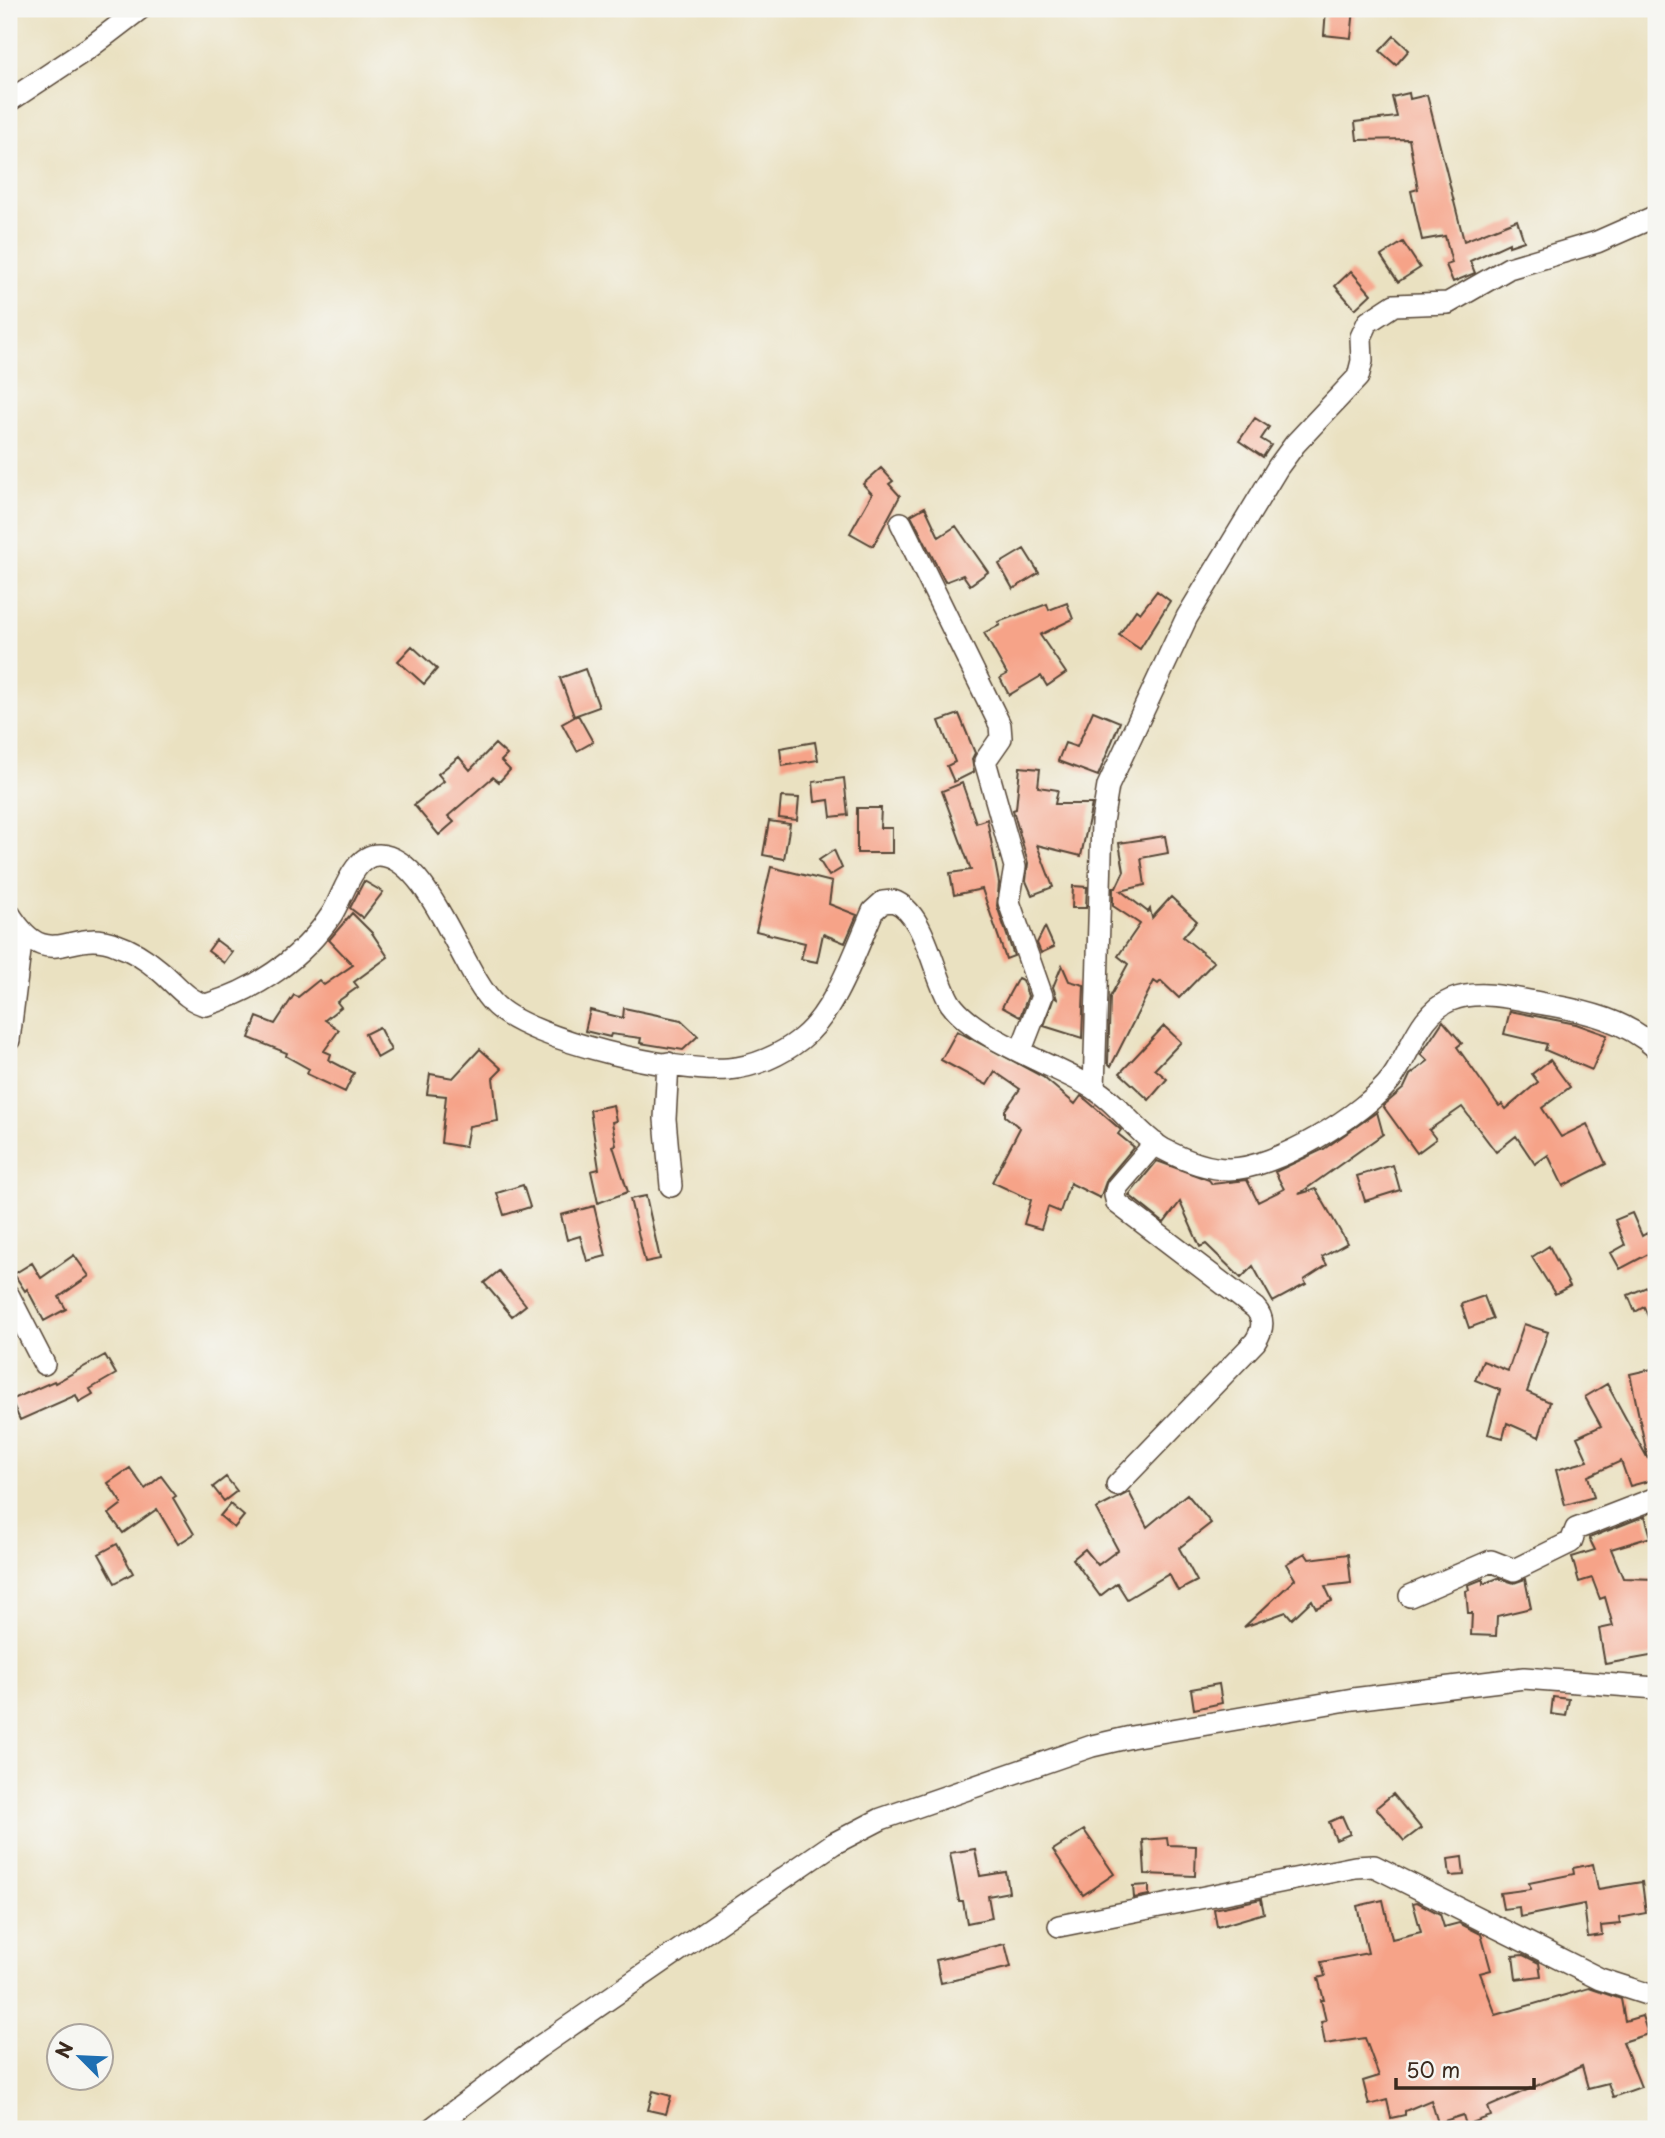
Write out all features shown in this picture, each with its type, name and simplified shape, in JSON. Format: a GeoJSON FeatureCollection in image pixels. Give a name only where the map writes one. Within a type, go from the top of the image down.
{"type":"FeatureCollection","features":[{"type":"Feature","properties":{"kind":"street"},"geometry":{"type":"LineString","coordinates":[[9,101],[89,48],[140,9]]}},
{"type":"Feature","properties":{"kind":"street"},"geometry":{"type":"LineString","coordinates":[[1094,1089],[1102,822],[1108,786],[1187,617],[1208,581],[1295,444],[1358,377],[1363,361],[1361,337],[1365,326],[1394,305],[1448,303],[1508,268],[1597,242],[1656,216]]}},
{"type":"Feature","properties":{"kind":"street"},"geometry":{"type":"LineString","coordinates":[[901,523],[1000,725],[1001,738],[985,761],[1015,863],[1009,900],[1042,996],[1021,1050]]}},
{"type":"Feature","properties":{"kind":"street"},"geometry":{"type":"LineString","coordinates":[[9,913],[22,935],[40,945],[53,947],[98,941],[117,944],[159,970],[194,1001],[206,1005],[239,992],[300,955],[329,918],[360,864],[370,856],[382,855],[398,861],[425,889],[478,983],[503,1012],[554,1038],[668,1063],[735,1068],[775,1056],[797,1043],[811,1030],[827,1007],[873,911],[888,901],[899,903],[912,914],[949,1001],[957,1012],[986,1033],[1094,1089],[1155,1143],[1184,1158],[1219,1168],[1251,1165],[1279,1155],[1337,1125],[1374,1098],[1393,1077],[1434,1010],[1454,999],[1470,995],[1523,1000],[1593,1015],[1627,1026],[1656,1048]]}},
{"type":"Feature","properties":{"kind":"street"},"geometry":{"type":"LineString","coordinates":[[9,1040],[22,935]]}},
{"type":"Feature","properties":{"kind":"street"},"geometry":{"type":"LineString","coordinates":[[668,1063],[665,1126],[671,1186]]}},
{"type":"Feature","properties":{"kind":"street"},"geometry":{"type":"LineString","coordinates":[[1117,1485],[1255,1342],[1262,1325],[1262,1317],[1255,1308],[1117,1203],[1115,1195],[1118,1187],[1155,1143]]}},
{"type":"Feature","properties":{"kind":"street"},"geometry":{"type":"LineString","coordinates":[[9,1296],[44,1364]]}},
{"type":"Feature","properties":{"kind":"street"},"geometry":{"type":"LineString","coordinates":[[1410,1596],[1491,1561],[1514,1570],[1571,1542],[1576,1529],[1656,1498]]}},
{"type":"Feature","properties":{"kind":"street"},"geometry":{"type":"LineString","coordinates":[[431,2129],[538,2047],[833,1844],[881,1819],[1105,1743],[1326,1703],[1524,1678],[1656,1688]]}},
{"type":"Feature","properties":{"kind":"street"},"geometry":{"type":"LineString","coordinates":[[1059,1926],[1354,1867],[1374,1866],[1600,1979],[1656,1997]]}},
{"type":"Feature","properties":{"kind":"building"},"geometry":{"type":"Polygon","coordinates":[[[1326,9],[1354,9],[1351,38],[1324,35],[1326,9]]]}},
{"type":"Feature","properties":{"kind":"building"},"geometry":{"type":"Polygon","coordinates":[[[1394,36],[1409,50],[1396,65],[1380,51],[1394,36]]]}},
{"type":"Feature","properties":{"kind":"building"},"geometry":{"type":"Polygon","coordinates":[[[1409,93],[1410,99],[1427,95],[1464,241],[1517,220],[1524,241],[1509,246],[1509,243],[1470,261],[1475,273],[1453,282],[1446,265],[1452,263],[1445,236],[1422,240],[1411,191],[1418,189],[1409,139],[1357,140],[1355,122],[1397,117],[1392,97],[1409,93]]]}},
{"type":"Feature","properties":{"kind":"building"},"geometry":{"type":"Polygon","coordinates":[[[1403,242],[1420,268],[1398,282],[1381,256],[1403,242]]]}},
{"type":"Feature","properties":{"kind":"building"},"geometry":{"type":"Polygon","coordinates":[[[1351,271],[1371,294],[1355,309],[1335,286],[1351,271]]]}},
{"type":"Feature","properties":{"kind":"building"},"geometry":{"type":"Polygon","coordinates":[[[1255,418],[1269,427],[1261,439],[1271,445],[1263,457],[1239,441],[1255,418]]]}},
{"type":"Feature","properties":{"kind":"building"},"geometry":{"type":"Polygon","coordinates":[[[881,468],[893,481],[889,484],[900,496],[873,546],[850,533],[872,494],[863,484],[881,468]]]}},
{"type":"Feature","properties":{"kind":"building"},"geometry":{"type":"Polygon","coordinates":[[[925,507],[939,537],[956,526],[988,572],[970,585],[963,575],[945,582],[911,515],[925,507]]]}},
{"type":"Feature","properties":{"kind":"building"},"geometry":{"type":"Polygon","coordinates":[[[1024,549],[1039,573],[1013,589],[999,564],[1024,549]]]}},
{"type":"Feature","properties":{"kind":"building"},"geometry":{"type":"Polygon","coordinates":[[[1157,591],[1170,601],[1140,649],[1119,635],[1136,610],[1140,613],[1157,591]]]}},
{"type":"Feature","properties":{"kind":"building"},"geometry":{"type":"Polygon","coordinates":[[[1067,603],[1073,619],[1040,635],[1066,673],[1047,686],[1041,676],[1009,695],[1000,678],[1007,674],[984,633],[1000,625],[998,622],[1047,604],[1049,610],[1067,603]]]}},
{"type":"Feature","properties":{"kind":"building"},"geometry":{"type":"Polygon","coordinates":[[[412,646],[437,669],[424,684],[398,661],[412,646]]]}},
{"type":"Feature","properties":{"kind":"building"},"geometry":{"type":"Polygon","coordinates":[[[585,669],[599,707],[574,716],[560,678],[585,669]]]}},
{"type":"Feature","properties":{"kind":"building"},"geometry":{"type":"Polygon","coordinates":[[[1093,711],[1120,722],[1098,776],[1058,761],[1065,743],[1077,747],[1093,711]]]}},
{"type":"Feature","properties":{"kind":"building"},"geometry":{"type":"Polygon","coordinates":[[[959,714],[975,753],[972,759],[974,772],[954,782],[947,766],[955,762],[939,721],[959,714]]]}},
{"type":"Feature","properties":{"kind":"building"},"geometry":{"type":"Polygon","coordinates":[[[578,715],[593,742],[577,751],[562,724],[578,715]]]}},
{"type":"Feature","properties":{"kind":"building"},"geometry":{"type":"Polygon","coordinates":[[[815,742],[818,760],[782,766],[780,748],[815,742]]]}},
{"type":"Feature","properties":{"kind":"building"},"geometry":{"type":"Polygon","coordinates":[[[495,744],[507,755],[501,761],[510,770],[499,782],[493,777],[448,816],[454,822],[439,835],[414,805],[444,781],[438,774],[459,757],[470,770],[495,744]]]}},
{"type":"Feature","properties":{"kind":"building"},"geometry":{"type":"Polygon","coordinates":[[[1020,767],[1040,769],[1038,787],[1058,790],[1055,804],[1092,804],[1081,856],[1037,845],[1053,887],[1032,895],[1026,881],[1028,863],[1013,810],[1016,809],[1020,767]]]}},
{"type":"Feature","properties":{"kind":"building"},"geometry":{"type":"Polygon","coordinates":[[[844,778],[848,815],[831,817],[829,800],[815,802],[813,782],[844,778]]]}},
{"type":"Feature","properties":{"kind":"building"},"geometry":{"type":"Polygon","coordinates":[[[962,783],[976,823],[987,819],[999,883],[997,906],[1014,956],[1006,959],[982,889],[954,895],[950,873],[971,870],[942,791],[962,783]]]}},
{"type":"Feature","properties":{"kind":"building"},"geometry":{"type":"Polygon","coordinates":[[[781,797],[799,798],[797,820],[779,818],[781,797]]]}},
{"type":"Feature","properties":{"kind":"building"},"geometry":{"type":"Polygon","coordinates":[[[857,808],[881,808],[880,828],[892,828],[892,853],[857,853],[857,808]]]}},
{"type":"Feature","properties":{"kind":"building"},"geometry":{"type":"Polygon","coordinates":[[[769,821],[790,824],[784,859],[763,855],[769,821]]]}},
{"type":"Feature","properties":{"kind":"building"},"geometry":{"type":"Polygon","coordinates":[[[1165,836],[1168,853],[1141,858],[1145,885],[1121,891],[1148,912],[1150,909],[1152,918],[1171,897],[1197,921],[1183,937],[1214,962],[1179,998],[1161,981],[1158,984],[1154,981],[1111,1066],[1108,1063],[1110,997],[1128,964],[1118,956],[1140,924],[1113,906],[1113,888],[1116,888],[1124,871],[1119,843],[1165,836]]]}},
{"type":"Feature","properties":{"kind":"building"},"geometry":{"type":"Polygon","coordinates":[[[834,850],[842,868],[829,876],[819,860],[834,850]]]}},
{"type":"Feature","properties":{"kind":"building"},"geometry":{"type":"Polygon","coordinates":[[[771,867],[832,882],[829,904],[857,915],[845,943],[823,934],[817,962],[801,959],[805,943],[756,931],[771,867]]]}},
{"type":"Feature","properties":{"kind":"building"},"geometry":{"type":"Polygon","coordinates":[[[364,881],[383,892],[363,918],[350,908],[364,881]]]}},
{"type":"Feature","properties":{"kind":"building"},"geometry":{"type":"Polygon","coordinates":[[[1073,886],[1087,887],[1086,908],[1072,908],[1073,886]]]}},
{"type":"Feature","properties":{"kind":"building"},"geometry":{"type":"Polygon","coordinates":[[[352,913],[372,933],[388,957],[354,982],[358,987],[337,1002],[341,1007],[325,1020],[339,1030],[324,1051],[331,1054],[329,1060],[354,1073],[345,1092],[307,1074],[309,1069],[286,1056],[287,1053],[249,1038],[257,1017],[275,1024],[294,995],[298,997],[319,980],[324,985],[353,965],[329,940],[352,913]]]}},
{"type":"Feature","properties":{"kind":"building"},"geometry":{"type":"Polygon","coordinates":[[[1045,927],[1054,947],[1041,953],[1037,943],[1045,927]]]}},
{"type":"Feature","properties":{"kind":"building"},"geometry":{"type":"Polygon","coordinates":[[[216,940],[232,952],[224,963],[208,951],[216,940]]]}},
{"type":"Feature","properties":{"kind":"building"},"geometry":{"type":"Polygon","coordinates":[[[1062,965],[1069,981],[1084,985],[1082,1038],[1044,1026],[1054,997],[1057,999],[1053,987],[1062,965]]]}},
{"type":"Feature","properties":{"kind":"building"},"geometry":{"type":"Polygon","coordinates":[[[1018,978],[1022,980],[1028,996],[1020,1017],[1002,1007],[1018,978]]]}},
{"type":"Feature","properties":{"kind":"building"},"geometry":{"type":"Polygon","coordinates":[[[624,1008],[681,1020],[698,1036],[683,1050],[640,1043],[641,1038],[611,1034],[610,1037],[585,1031],[590,1010],[623,1018],[624,1008]]]}},
{"type":"Feature","properties":{"kind":"building"},"geometry":{"type":"Polygon","coordinates":[[[1510,1011],[1576,1024],[1607,1035],[1592,1070],[1545,1050],[1547,1044],[1504,1034],[1510,1011]]]}},
{"type":"Feature","properties":{"kind":"building"},"geometry":{"type":"Polygon","coordinates":[[[1443,1021],[1462,1043],[1457,1047],[1499,1106],[1502,1104],[1506,1109],[1538,1082],[1532,1074],[1550,1060],[1570,1087],[1542,1108],[1561,1137],[1587,1124],[1606,1164],[1563,1186],[1548,1155],[1535,1164],[1516,1136],[1496,1152],[1462,1107],[1429,1130],[1436,1139],[1417,1153],[1383,1106],[1404,1088],[1410,1075],[1428,1061],[1421,1054],[1443,1021]]]}},
{"type":"Feature","properties":{"kind":"building"},"geometry":{"type":"Polygon","coordinates":[[[1164,1026],[1181,1042],[1155,1069],[1167,1079],[1149,1100],[1120,1073],[1164,1026]]]}},
{"type":"Feature","properties":{"kind":"building"},"geometry":{"type":"Polygon","coordinates":[[[379,1027],[391,1050],[377,1058],[365,1034],[379,1027]]]}},
{"type":"Feature","properties":{"kind":"building"},"geometry":{"type":"Polygon","coordinates":[[[957,1031],[1043,1077],[1075,1104],[1081,1096],[1121,1130],[1118,1134],[1134,1147],[1107,1179],[1100,1198],[1070,1183],[1060,1212],[1048,1207],[1041,1229],[1024,1224],[1031,1200],[992,1182],[1020,1128],[1005,1116],[1005,1110],[1020,1089],[995,1072],[987,1085],[941,1060],[957,1031]]]}},
{"type":"Feature","properties":{"kind":"building"},"geometry":{"type":"Polygon","coordinates":[[[480,1049],[502,1069],[493,1078],[498,1121],[469,1126],[465,1147],[441,1143],[446,1096],[427,1094],[430,1074],[453,1078],[480,1049]]]}},
{"type":"Feature","properties":{"kind":"building"},"geometry":{"type":"Polygon","coordinates":[[[613,1105],[616,1121],[612,1122],[616,1145],[613,1146],[628,1192],[598,1203],[591,1171],[599,1169],[590,1110],[613,1105]]]}},
{"type":"Feature","properties":{"kind":"building"},"geometry":{"type":"Polygon","coordinates":[[[1377,1112],[1383,1134],[1299,1194],[1316,1189],[1347,1243],[1322,1257],[1327,1265],[1304,1280],[1306,1284],[1273,1302],[1253,1266],[1241,1278],[1206,1244],[1200,1247],[1180,1202],[1164,1223],[1129,1195],[1157,1161],[1209,1180],[1212,1184],[1247,1180],[1258,1202],[1284,1189],[1275,1172],[1324,1149],[1377,1112]]]}},
{"type":"Feature","properties":{"kind":"building"},"geometry":{"type":"Polygon","coordinates":[[[1393,1165],[1400,1190],[1365,1201],[1357,1176],[1393,1165]]]}},
{"type":"Feature","properties":{"kind":"building"},"geometry":{"type":"Polygon","coordinates":[[[523,1185],[530,1207],[504,1215],[497,1193],[523,1185]]]}},
{"type":"Feature","properties":{"kind":"building"},"geometry":{"type":"Polygon","coordinates":[[[646,1196],[660,1259],[645,1262],[630,1199],[646,1196]]]}},
{"type":"Feature","properties":{"kind":"building"},"geometry":{"type":"Polygon","coordinates":[[[594,1206],[606,1256],[587,1261],[580,1236],[567,1240],[561,1215],[594,1206]]]}},
{"type":"Feature","properties":{"kind":"building"},"geometry":{"type":"Polygon","coordinates":[[[1632,1213],[1642,1236],[1647,1233],[1656,1250],[1620,1269],[1611,1253],[1625,1245],[1615,1220],[1632,1213]]]}},
{"type":"Feature","properties":{"kind":"building"},"geometry":{"type":"Polygon","coordinates":[[[1549,1246],[1570,1286],[1555,1294],[1532,1257],[1549,1246]]]}},
{"type":"Feature","properties":{"kind":"building"},"geometry":{"type":"Polygon","coordinates":[[[74,1255],[89,1276],[59,1297],[66,1309],[44,1321],[27,1289],[25,1291],[14,1274],[32,1263],[41,1278],[74,1255]]]}},
{"type":"Feature","properties":{"kind":"building"},"geometry":{"type":"Polygon","coordinates":[[[499,1271],[526,1305],[512,1316],[484,1283],[499,1271]]]}},
{"type":"Feature","properties":{"kind":"building"},"geometry":{"type":"Polygon","coordinates":[[[1656,1283],[1656,1334],[1644,1307],[1635,1312],[1628,1295],[1656,1283]]]}},
{"type":"Feature","properties":{"kind":"building"},"geometry":{"type":"Polygon","coordinates":[[[1484,1296],[1493,1319],[1469,1328],[1461,1304],[1484,1296]]]}},
{"type":"Feature","properties":{"kind":"building"},"geometry":{"type":"Polygon","coordinates":[[[1524,1324],[1548,1332],[1527,1392],[1550,1402],[1539,1437],[1507,1423],[1503,1438],[1488,1434],[1500,1390],[1475,1380],[1483,1361],[1508,1371],[1524,1324]]]}},
{"type":"Feature","properties":{"kind":"building"},"geometry":{"type":"Polygon","coordinates":[[[105,1355],[116,1374],[90,1389],[93,1394],[79,1402],[76,1395],[20,1420],[11,1400],[54,1381],[55,1383],[105,1355]]]}},
{"type":"Feature","properties":{"kind":"building"},"geometry":{"type":"Polygon","coordinates":[[[1656,1368],[1656,1479],[1630,1486],[1621,1461],[1588,1476],[1594,1497],[1565,1505],[1556,1470],[1588,1461],[1577,1437],[1601,1426],[1585,1397],[1607,1384],[1648,1459],[1630,1374],[1656,1368]]]}},
{"type":"Feature","properties":{"kind":"building"},"geometry":{"type":"Polygon","coordinates":[[[130,1468],[145,1489],[161,1476],[176,1496],[173,1498],[194,1534],[178,1544],[157,1509],[123,1533],[109,1514],[122,1504],[108,1483],[130,1468]]]}},
{"type":"Feature","properties":{"kind":"building"},"geometry":{"type":"Polygon","coordinates":[[[226,1477],[237,1491],[224,1501],[213,1487],[226,1477]]]}},
{"type":"Feature","properties":{"kind":"building"},"geometry":{"type":"Polygon","coordinates":[[[1129,1492],[1147,1527],[1187,1494],[1211,1523],[1179,1548],[1197,1581],[1178,1591],[1169,1574],[1127,1599],[1117,1583],[1100,1596],[1073,1559],[1085,1549],[1098,1565],[1118,1550],[1096,1509],[1129,1492]]]}},
{"type":"Feature","properties":{"kind":"building"},"geometry":{"type":"Polygon","coordinates":[[[230,1504],[244,1516],[234,1528],[220,1516],[230,1504]]]}},
{"type":"Feature","properties":{"kind":"building"},"geometry":{"type":"Polygon","coordinates":[[[1645,1516],[1651,1537],[1611,1549],[1623,1578],[1656,1579],[1656,1655],[1605,1664],[1599,1629],[1613,1626],[1605,1597],[1600,1599],[1592,1578],[1579,1582],[1572,1557],[1595,1550],[1589,1538],[1645,1516]]]}},
{"type":"Feature","properties":{"kind":"building"},"geometry":{"type":"Polygon","coordinates":[[[117,1544],[133,1573],[115,1583],[99,1554],[117,1544]]]}},
{"type":"Feature","properties":{"kind":"building"},"geometry":{"type":"Polygon","coordinates":[[[1305,1553],[1309,1559],[1348,1554],[1351,1583],[1325,1586],[1332,1601],[1316,1608],[1312,1600],[1292,1619],[1286,1612],[1244,1627],[1295,1579],[1286,1564],[1305,1553]]]}},
{"type":"Feature","properties":{"kind":"building"},"geometry":{"type":"Polygon","coordinates":[[[1498,1578],[1514,1583],[1525,1579],[1531,1608],[1497,1616],[1496,1636],[1471,1635],[1472,1613],[1468,1613],[1466,1591],[1469,1590],[1468,1585],[1483,1579],[1483,1584],[1498,1578]]]}},
{"type":"Feature","properties":{"kind":"building"},"geometry":{"type":"Polygon","coordinates":[[[1219,1684],[1222,1703],[1194,1709],[1191,1689],[1219,1684]]]}},
{"type":"Feature","properties":{"kind":"building"},"geometry":{"type":"Polygon","coordinates":[[[1553,1697],[1569,1699],[1566,1716],[1551,1714],[1553,1697]]]}},
{"type":"Feature","properties":{"kind":"building"},"geometry":{"type":"Polygon","coordinates":[[[1393,1794],[1421,1828],[1404,1841],[1376,1808],[1393,1794]]]}},
{"type":"Feature","properties":{"kind":"building"},"geometry":{"type":"Polygon","coordinates":[[[1342,1816],[1350,1834],[1336,1840],[1329,1822],[1342,1816]]]}},
{"type":"Feature","properties":{"kind":"building"},"geometry":{"type":"Polygon","coordinates":[[[1084,1830],[1114,1874],[1083,1895],[1053,1850],[1084,1830]]]}},
{"type":"Feature","properties":{"kind":"building"},"geometry":{"type":"Polygon","coordinates":[[[1167,1838],[1168,1845],[1196,1846],[1195,1876],[1145,1874],[1143,1840],[1167,1838]]]}},
{"type":"Feature","properties":{"kind":"building"},"geometry":{"type":"Polygon","coordinates":[[[975,1849],[980,1876],[1006,1872],[1009,1892],[988,1896],[992,1918],[967,1923],[963,1901],[959,1901],[950,1853],[975,1849]]]}},
{"type":"Feature","properties":{"kind":"building"},"geometry":{"type":"Polygon","coordinates":[[[1462,1857],[1464,1875],[1450,1876],[1448,1859],[1462,1857]]]}},
{"type":"Feature","properties":{"kind":"building"},"geometry":{"type":"Polygon","coordinates":[[[1593,1864],[1598,1889],[1642,1882],[1646,1913],[1619,1918],[1620,1924],[1601,1926],[1602,1935],[1588,1937],[1584,1904],[1520,1917],[1519,1907],[1503,1909],[1500,1893],[1531,1889],[1529,1883],[1574,1874],[1573,1868],[1593,1864]]]}},
{"type":"Feature","properties":{"kind":"building"},"geometry":{"type":"Polygon","coordinates":[[[1149,1885],[1149,1895],[1134,1898],[1133,1886],[1149,1885]]]}},
{"type":"Feature","properties":{"kind":"building"},"geometry":{"type":"Polygon","coordinates":[[[1261,1899],[1264,1913],[1217,1927],[1214,1909],[1261,1899]]]}},
{"type":"Feature","properties":{"kind":"building"},"geometry":{"type":"Polygon","coordinates":[[[1383,1900],[1392,1939],[1421,1932],[1413,1903],[1417,1902],[1440,1914],[1444,1927],[1459,1923],[1481,1934],[1491,1970],[1480,1973],[1496,2015],[1589,1988],[1621,1999],[1625,2021],[1642,2016],[1648,2034],[1623,2042],[1641,2087],[1613,2097],[1608,2083],[1588,2088],[1582,2066],[1488,2107],[1491,2116],[1466,2125],[1463,2115],[1438,2123],[1431,2100],[1405,2111],[1405,2115],[1391,2118],[1387,2100],[1369,2105],[1363,2081],[1379,2076],[1365,2038],[1325,2044],[1321,2022],[1326,2021],[1321,2000],[1324,2000],[1318,1978],[1325,1976],[1321,1962],[1368,1953],[1357,1906],[1383,1900]]]}},
{"type":"Feature","properties":{"kind":"building"},"geometry":{"type":"Polygon","coordinates":[[[1005,1944],[1011,1967],[941,1983],[936,1960],[1005,1944]]]}},
{"type":"Feature","properties":{"kind":"building"},"geometry":{"type":"Polygon","coordinates":[[[1523,1955],[1539,1963],[1541,1976],[1516,1979],[1513,1956],[1523,1955]]]}},
{"type":"Feature","properties":{"kind":"building"},"geometry":{"type":"Polygon","coordinates":[[[653,2091],[671,2096],[666,2114],[648,2110],[653,2091]]]}}]}
